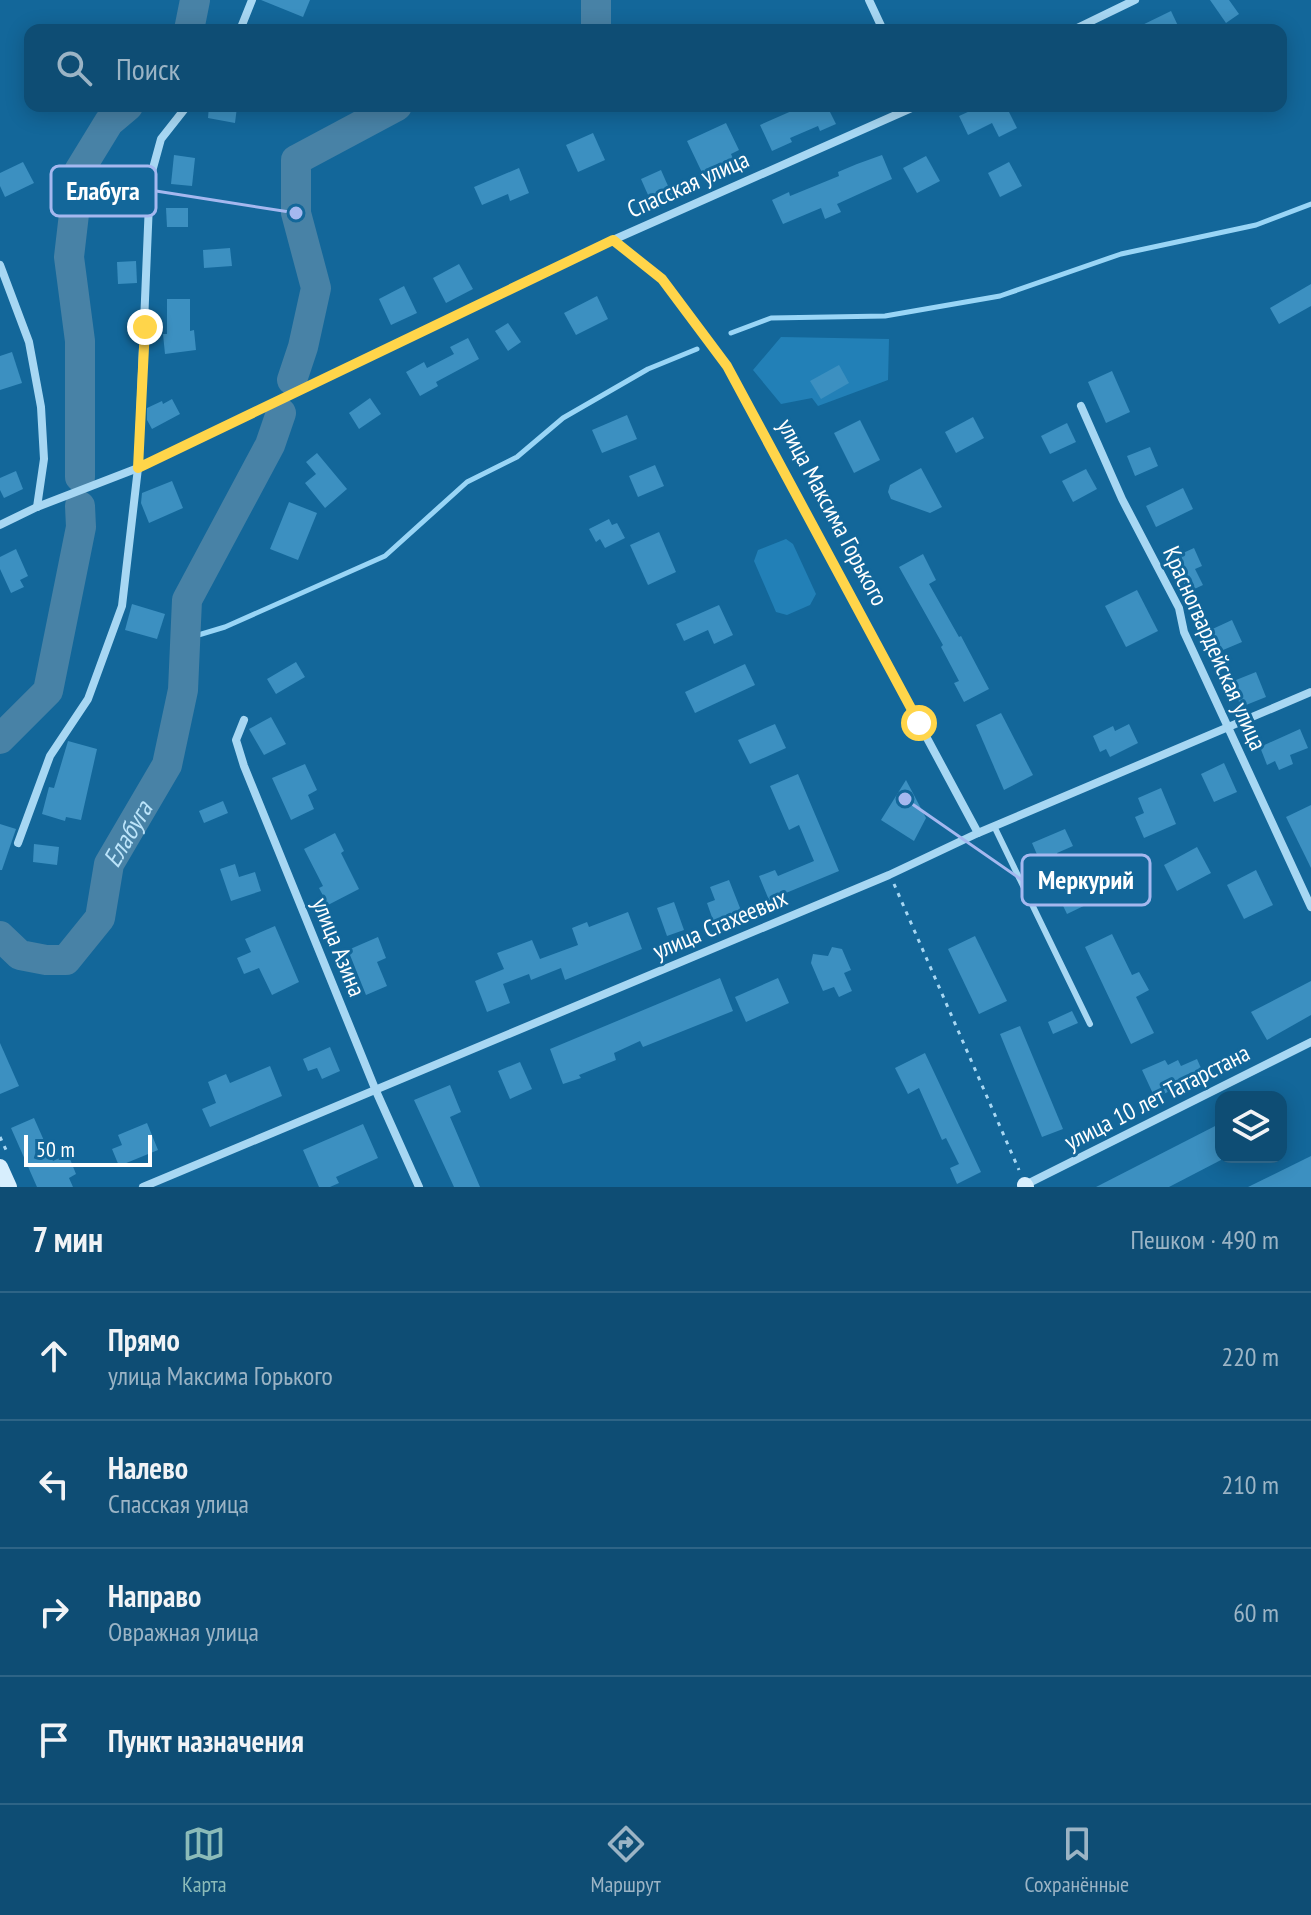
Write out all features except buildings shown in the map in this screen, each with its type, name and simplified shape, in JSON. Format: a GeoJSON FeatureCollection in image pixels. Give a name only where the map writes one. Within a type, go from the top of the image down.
{"type":"FeatureCollection","features":[{"type":"Feature","properties":{"kind":"main road"},"geometry":{"type":"LineString","coordinates":[[0,1167],[9,1187]]}},
{"type":"Feature","properties":{"kind":"street"},"geometry":{"type":"LineString","coordinates":[[242,24],[252,0]]}},
{"type":"Feature","properties":{"kind":"street"},"geometry":{"type":"LineString","coordinates":[[869,0],[880,24]]}},
{"type":"Feature","properties":{"kind":"street"},"geometry":{"type":"LineString","coordinates":[[1085,24],[1135,0]]}},
{"type":"Feature","properties":{"kind":"street"},"geometry":{"type":"LineString","coordinates":[[18,843],[50,756],[88,699],[122,606],[138,468],[150,179],[161,139],[182,112]]}},
{"type":"Feature","properties":{"kind":"street","name":"Спасская улица"},"geometry":{"type":"LineString","coordinates":[[0,525],[37,507],[138,468],[613,240],[902,112]]}},
{"type":"Feature","properties":{"kind":"street","name":"улица Максима Горького"},"geometry":{"type":"LineString","coordinates":[[613,240],[662,279],[727,366],[978,833]]}},
{"type":"Feature","properties":{"kind":"street"},"geometry":{"type":"LineString","coordinates":[[0,265],[29,342],[41,407],[44,459],[37,507]]}},
{"type":"Feature","properties":{"kind":"street","name":"Красногвардейская улица"},"geometry":{"type":"LineString","coordinates":[[1081,406],[1122,499],[1179,608],[1184,632],[1311,907]]}},
{"type":"Feature","properties":{"kind":"street","name":"улица Стахеевых"},"geometry":{"type":"LineString","coordinates":[[143,1187],[889,875],[994,826],[1311,692]]}},
{"type":"Feature","properties":{"kind":"street","name":"улица Азина"},"geometry":{"type":"LineString","coordinates":[[244,720],[236,740],[244,766],[376,1091],[419,1187]]}},
{"type":"Feature","properties":{"kind":"street","name":"улица 10 лет Татарстана"},"geometry":{"type":"LineString","coordinates":[[1024,1186],[1311,1042]]}},
{"type":"Feature","properties":{"kind":"lane"},"geometry":{"type":"LineString","coordinates":[[994,826],[1090,1024]]}},
{"type":"Feature","properties":{"kind":"path"},"geometry":{"type":"LineString","coordinates":[[889,875],[1024,1186]]}},
{"type":"Feature","properties":{"kind":"shaded area"},"geometry":{"type":"Polygon","coordinates":[[[781,337],[889,339],[888,380],[818,406],[812,398],[781,404],[753,370],[781,337]]]}},
{"type":"Feature","properties":{"kind":"shaded area"},"geometry":{"type":"Polygon","coordinates":[[[786,539],[793,544],[816,594],[810,605],[787,615],[776,612],[754,561],[758,550],[786,539]]]}},
{"type":"Feature","properties":{"kind":"waterway","name":"Елабуга"},"geometry":{"type":"LineString","coordinates":[[190,24],[195,0]]}},
{"type":"Feature","properties":{"kind":"waterway","name":"Елабуга"},"geometry":{"type":"LineString","coordinates":[[596,0],[596,24]]}},
{"type":"Feature","properties":{"kind":"waterway","name":"Елабуга"},"geometry":{"type":"LineString","coordinates":[[80,477],[80,341],[69,257],[79,171],[109,122],[121,112]]}},
{"type":"Feature","properties":{"kind":"waterway","name":"Елабуга"},"geometry":{"type":"LineString","coordinates":[[292,380],[316,288],[296,213],[296,160],[386,112]]}},
{"type":"Feature","properties":{"kind":"waterway"},"geometry":{"type":"LineString","coordinates":[[731,333],[771,318],[885,316],[1000,296],[1121,254],[1256,225],[1311,204]]}},
{"type":"Feature","properties":{"kind":"waterway"},"geometry":{"type":"LineString","coordinates":[[185,639],[225,627],[385,556],[467,482],[517,457],[563,418],[648,369],[697,349]]}},
{"type":"Feature","properties":{"kind":"waterway","name":"Елабуга"},"geometry":{"type":"LineString","coordinates":[[0,936],[20,955],[66,960],[100,918],[109,864],[167,765],[183,690],[187,600],[270,445],[281,413]]}},
{"type":"Feature","properties":{"kind":"waterway"},"geometry":{"type":"LineString","coordinates":[[0,739],[48,691],[81,527],[80,506]]}},
{"type":"Feature","properties":{"kind":"place","name":"Елабуга"},"geometry":{"type":"Point","coordinates":[296,213]}},
{"type":"Feature","properties":{"kind":"place","name":"Меркурий"},"geometry":{"type":"Point","coordinates":[905,799]}},
{"type":"Feature","properties":{"kind":"route"},"geometry":{"type":"LineString","coordinates":[[145,327],[138,468],[613,240],[662,279],[727,366],[919,723]]}}]}
